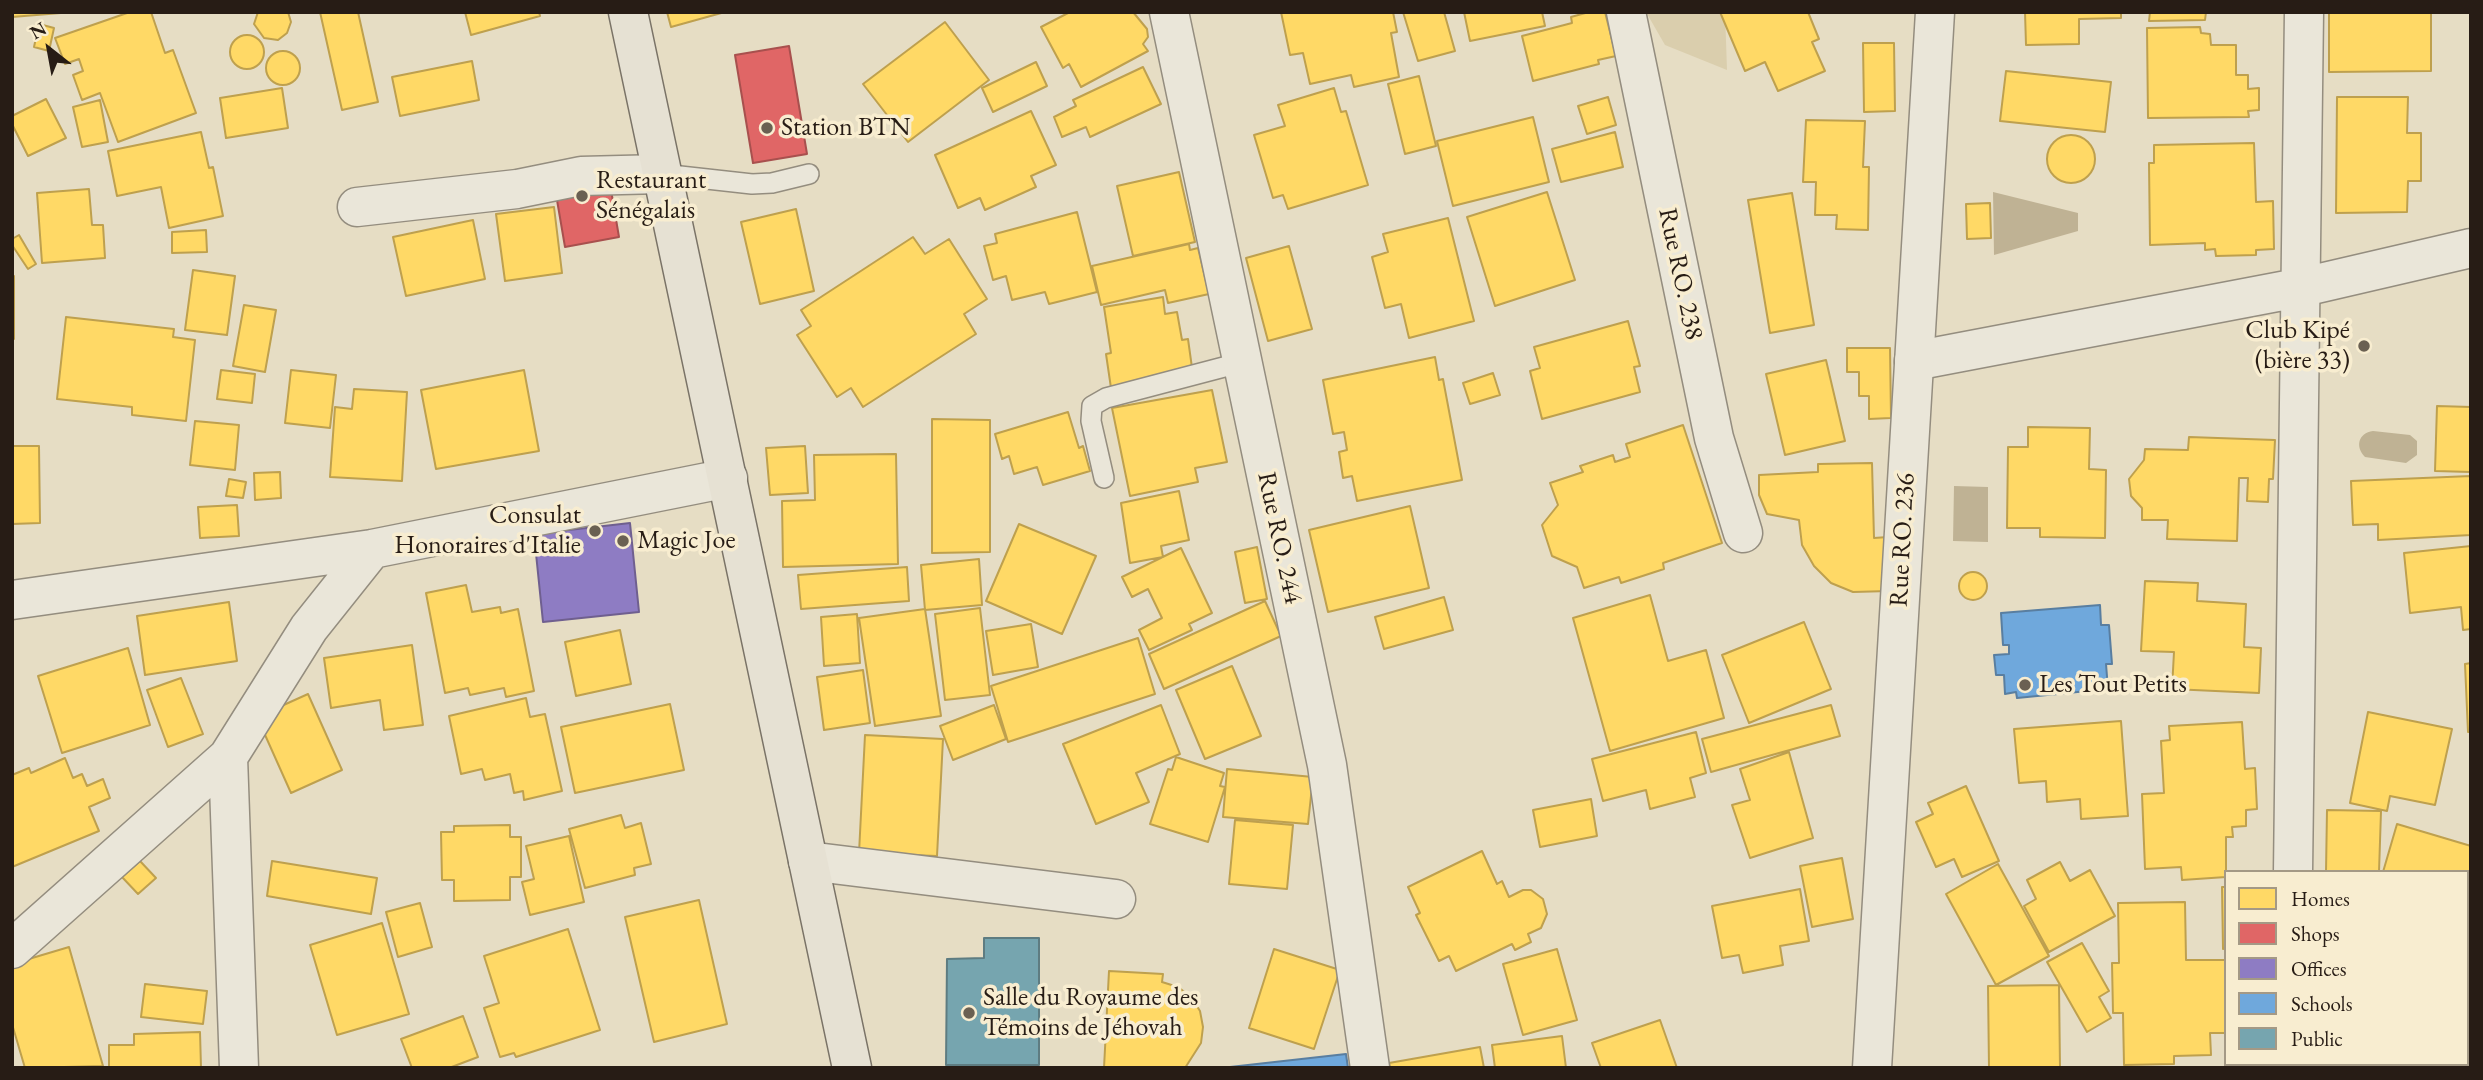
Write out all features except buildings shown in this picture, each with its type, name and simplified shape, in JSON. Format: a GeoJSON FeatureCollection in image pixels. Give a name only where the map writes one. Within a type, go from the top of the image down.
{"type":"FeatureCollection","features":[{"type":"Feature","properties":{"kind":"main road"},"geometry":{"type":"LineString","coordinates":[[628,12],[849,1056]]}},
{"type":"Feature","properties":{"kind":"street","name":"Rue RO. 244"},"geometry":{"type":"LineString","coordinates":[[1169,12],[1327,765],[1370,1068]]}},
{"type":"Feature","properties":{"kind":"street","name":"Rue RO. 238"},"geometry":{"type":"LineString","coordinates":[[1626,12],[1714,438],[1743,533]]}},
{"type":"Feature","properties":{"kind":"street","name":"Rue RO. 236"},"geometry":{"type":"LineString","coordinates":[[1872,1068],[1935,12]]}},
{"type":"Feature","properties":{"kind":"street"},"geometry":{"type":"LineString","coordinates":[[2293,870],[2303,287],[2304,12]]}},
{"type":"Feature","properties":{"kind":"street"},"geometry":{"type":"LineString","coordinates":[[358,207],[517,189],[581,176],[662,174]]}},
{"type":"Feature","properties":{"kind":"street"},"geometry":{"type":"LineString","coordinates":[[1914,361],[2303,287],[2471,248]]}},
{"type":"Feature","properties":{"kind":"street"},"geometry":{"type":"LineString","coordinates":[[12,600],[372,549],[728,478]]}},
{"type":"Feature","properties":{"kind":"street"},"geometry":{"type":"LineString","coordinates":[[12,949],[228,757],[309,628],[372,549]]}},
{"type":"Feature","properties":{"kind":"street"},"geometry":{"type":"LineString","coordinates":[[228,757],[239,1068]]}},
{"type":"Feature","properties":{"kind":"street"},"geometry":{"type":"LineString","coordinates":[[808,861],[1116,899]]}},
{"type":"Feature","properties":{"kind":"lane"},"geometry":{"type":"LineString","coordinates":[[662,174],[752,184],[809,174]]}},
{"type":"Feature","properties":{"kind":"lane"},"geometry":{"type":"LineString","coordinates":[[1104,478],[1091,421],[1092,406],[1105,398],[1242,362]]}},
{"type":"Feature","properties":{"kind":"shaded area"},"geometry":{"type":"Polygon","coordinates":[[[1646,12],[1725,12],[1727,70],[1665,45],[1646,12]]]}},
{"type":"Feature","properties":{"kind":"shaded area"},"geometry":{"type":"Polygon","coordinates":[[[1993,192],[2078,213],[2078,231],[1994,255],[1993,192]]]}},
{"type":"Feature","properties":{"kind":"shaded area"},"geometry":{"type":"Polygon","coordinates":[[[2373,431],[2410,435],[2417,441],[2417,455],[2406,463],[2365,457],[2359,445],[2361,437],[2373,431]]]}},
{"type":"Feature","properties":{"kind":"shaded area"},"geometry":{"type":"Polygon","coordinates":[[[1954,486],[1988,487],[1988,542],[1953,541],[1954,486]]]}},
{"type":"Feature","properties":{"kind":"place","name":"Station BTN"},"geometry":{"type":"Point","coordinates":[767,128]}},
{"type":"Feature","properties":{"kind":"place","name":"Restaurant Sénégalais"},"geometry":{"type":"Point","coordinates":[582,196]}},
{"type":"Feature","properties":{"kind":"place","name":"Club Kipé (bière 33)"},"geometry":{"type":"Point","coordinates":[2364,346]}},
{"type":"Feature","properties":{"kind":"place","name":"Consulat Honoraires d'Italie"},"geometry":{"type":"Point","coordinates":[595,531]}},
{"type":"Feature","properties":{"kind":"place","name":"Magic Joe"},"geometry":{"type":"Point","coordinates":[623,541]}},
{"type":"Feature","properties":{"kind":"place","name":"Les Tout Petits"},"geometry":{"type":"Point","coordinates":[2025,685]}},
{"type":"Feature","properties":{"kind":"place","name":"Salle du Royaume des Témoins de Jéhovah"},"geometry":{"type":"Point","coordinates":[969,1013]}}]}
